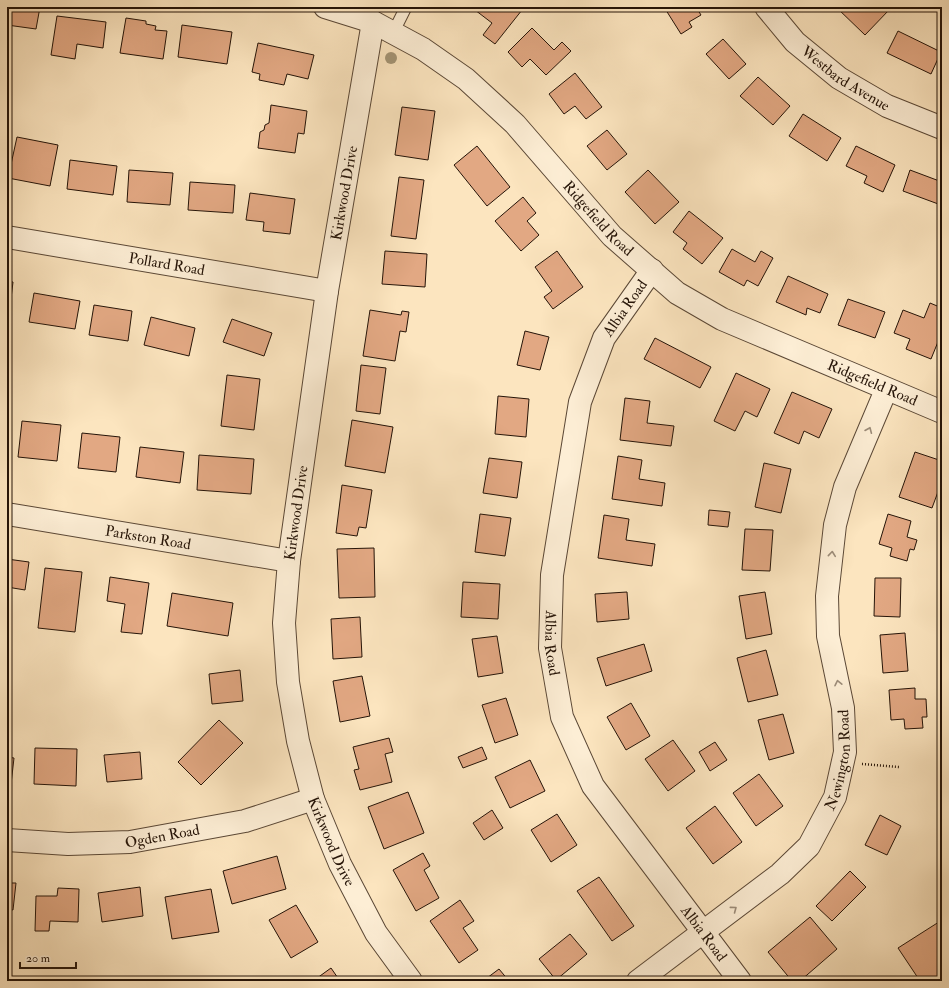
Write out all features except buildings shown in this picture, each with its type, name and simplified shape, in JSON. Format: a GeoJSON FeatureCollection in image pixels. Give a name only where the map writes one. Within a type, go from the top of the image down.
{"type":"FeatureCollection","features":[{"type":"Feature","properties":{"kind":"street","name":"Ridgefield Road"},"geometry":{"type":"LineString","coordinates":[[325,7],[372,22],[423,49],[466,80],[515,124],[612,236],[677,293],[722,320],[886,390],[942,412]]}},
{"type":"Feature","properties":{"kind":"street","name":"Westbard Avenue"},"geometry":{"type":"LineString","coordinates":[[766,7],[795,42],[839,78],[887,106],[942,128]]}},
{"type":"Feature","properties":{"kind":"street","name":"Kirkwood Drive"},"geometry":{"type":"LineString","coordinates":[[372,22],[327,291],[289,561],[284,623],[288,682],[298,741],[313,798],[340,864],[376,933],[411,981]]}},
{"type":"Feature","properties":{"kind":"street","name":"Pollard Road"},"geometry":{"type":"LineString","coordinates":[[7,237],[327,291]]}},
{"type":"Feature","properties":{"kind":"street","name":"Albia Road"},"geometry":{"type":"LineString","coordinates":[[652,270],[604,338],[580,402],[552,576],[550,648],[562,717],[593,786],[740,981]]}},
{"type":"Feature","properties":{"kind":"street","name":"Newington Road"},"geometry":{"type":"LineString","coordinates":[[638,981],[780,874],[809,846],[835,797],[845,752],[843,708],[828,636],[827,596],[835,525],[845,486],[886,390]]}},
{"type":"Feature","properties":{"kind":"street","name":"Parkston Road"},"geometry":{"type":"LineString","coordinates":[[7,514],[289,561]]}},
{"type":"Feature","properties":{"kind":"street","name":"Ogden Road"},"geometry":{"type":"LineString","coordinates":[[7,840],[68,844],[130,842],[245,821],[313,798]]}},
{"type":"Feature","properties":{"kind":"lane"},"geometry":{"type":"LineString","coordinates":[[393,33],[406,7]]}},
{"type":"Feature","properties":{"kind":"path"},"geometry":{"type":"LineString","coordinates":[[843,762],[900,767]]}}]}
